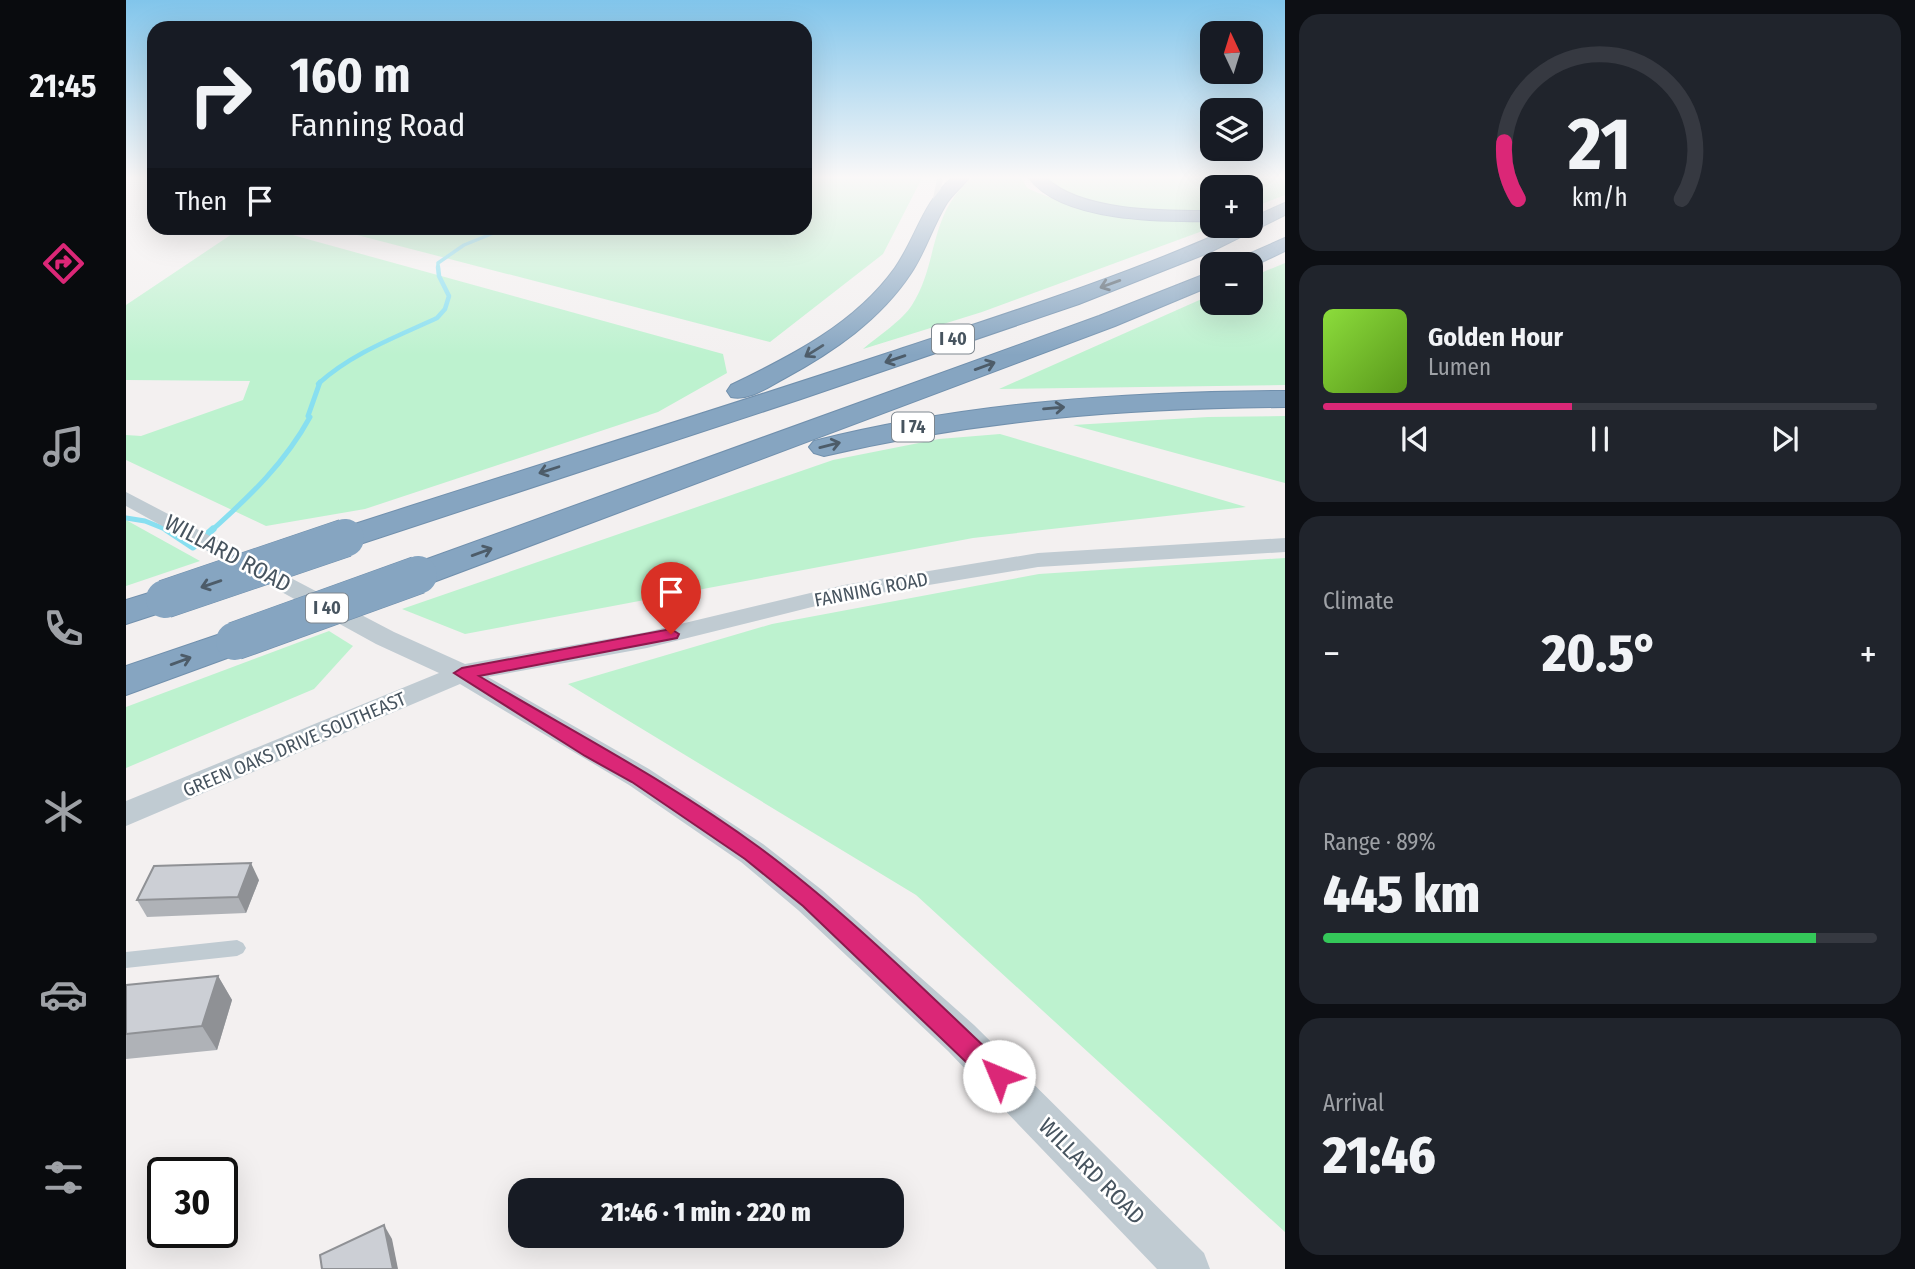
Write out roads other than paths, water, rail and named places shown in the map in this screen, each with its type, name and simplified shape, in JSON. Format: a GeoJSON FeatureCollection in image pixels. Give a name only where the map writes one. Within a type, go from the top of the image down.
{"type":"FeatureCollection","features":[{"type":"Feature","properties":{"kind":"highway"},"geometry":{"type":"LineString","coordinates":[[614,449],[765,379],[844,331],[878,302],[903,271],[920,237]]}},
{"type":"Feature","properties":{"kind":"highway","name":"I 40"},"geometry":{"type":"LineString","coordinates":[[126,612],[614,449],[782,398],[1064,301],[1224,237]]}},
{"type":"Feature","properties":{"kind":"highway"},"geometry":{"type":"LineString","coordinates":[[1263,254],[1285,244]]}},
{"type":"Feature","properties":{"kind":"highway","name":"I 40"},"geometry":{"type":"LineString","coordinates":[[126,681],[1107,321],[1200,282]]}},
{"type":"Feature","properties":{"kind":"highway","name":"I 74"},"geometry":{"type":"LineString","coordinates":[[553,526],[780,458],[914,427],[1052,408],[1146,401],[1285,399]]}},
{"type":"Feature","properties":{"kind":"street","name":"WILLARD ROAD"},"geometry":{"type":"LineString","coordinates":[[126,498],[385,638],[462,673],[694,811],[810,900],[961,1038],[1188,1269]]}},
{"type":"Feature","properties":{"kind":"street","name":"FANNING ROAD"},"geometry":{"type":"LineString","coordinates":[[462,673],[647,640],[844,592],[1038,560],[1285,545]]}},
{"type":"Feature","properties":{"kind":"street","name":"GREEN OAKS DRIVE SOUTHEAST"},"geometry":{"type":"LineString","coordinates":[[126,814],[462,673]]}},
{"type":"Feature","properties":{"kind":"lane"},"geometry":{"type":"LineString","coordinates":[[126,960],[237,948]]}},
{"type":"Feature","properties":{"kind":"waterway"},"geometry":{"type":"LineString","coordinates":[[438,267],[438,263],[464,245],[483,237]]}},
{"type":"Feature","properties":{"kind":"waterway"},"geometry":{"type":"LineString","coordinates":[[320,382],[345,363],[437,318],[445,309],[449,296],[439,276],[438,267]]}},
{"type":"Feature","properties":{"kind":"waterway"},"geometry":{"type":"LineString","coordinates":[[211,531],[253,492],[300,434],[310,417],[308,416],[320,382]]}},
{"type":"Feature","properties":{"kind":"waterway"},"geometry":{"type":"LineString","coordinates":[[126,518],[145,521],[168,530]]}},
{"type":"Feature","properties":{"kind":"waterway"},"geometry":{"type":"LineString","coordinates":[[168,530],[193,547],[213,529]]}}]}
